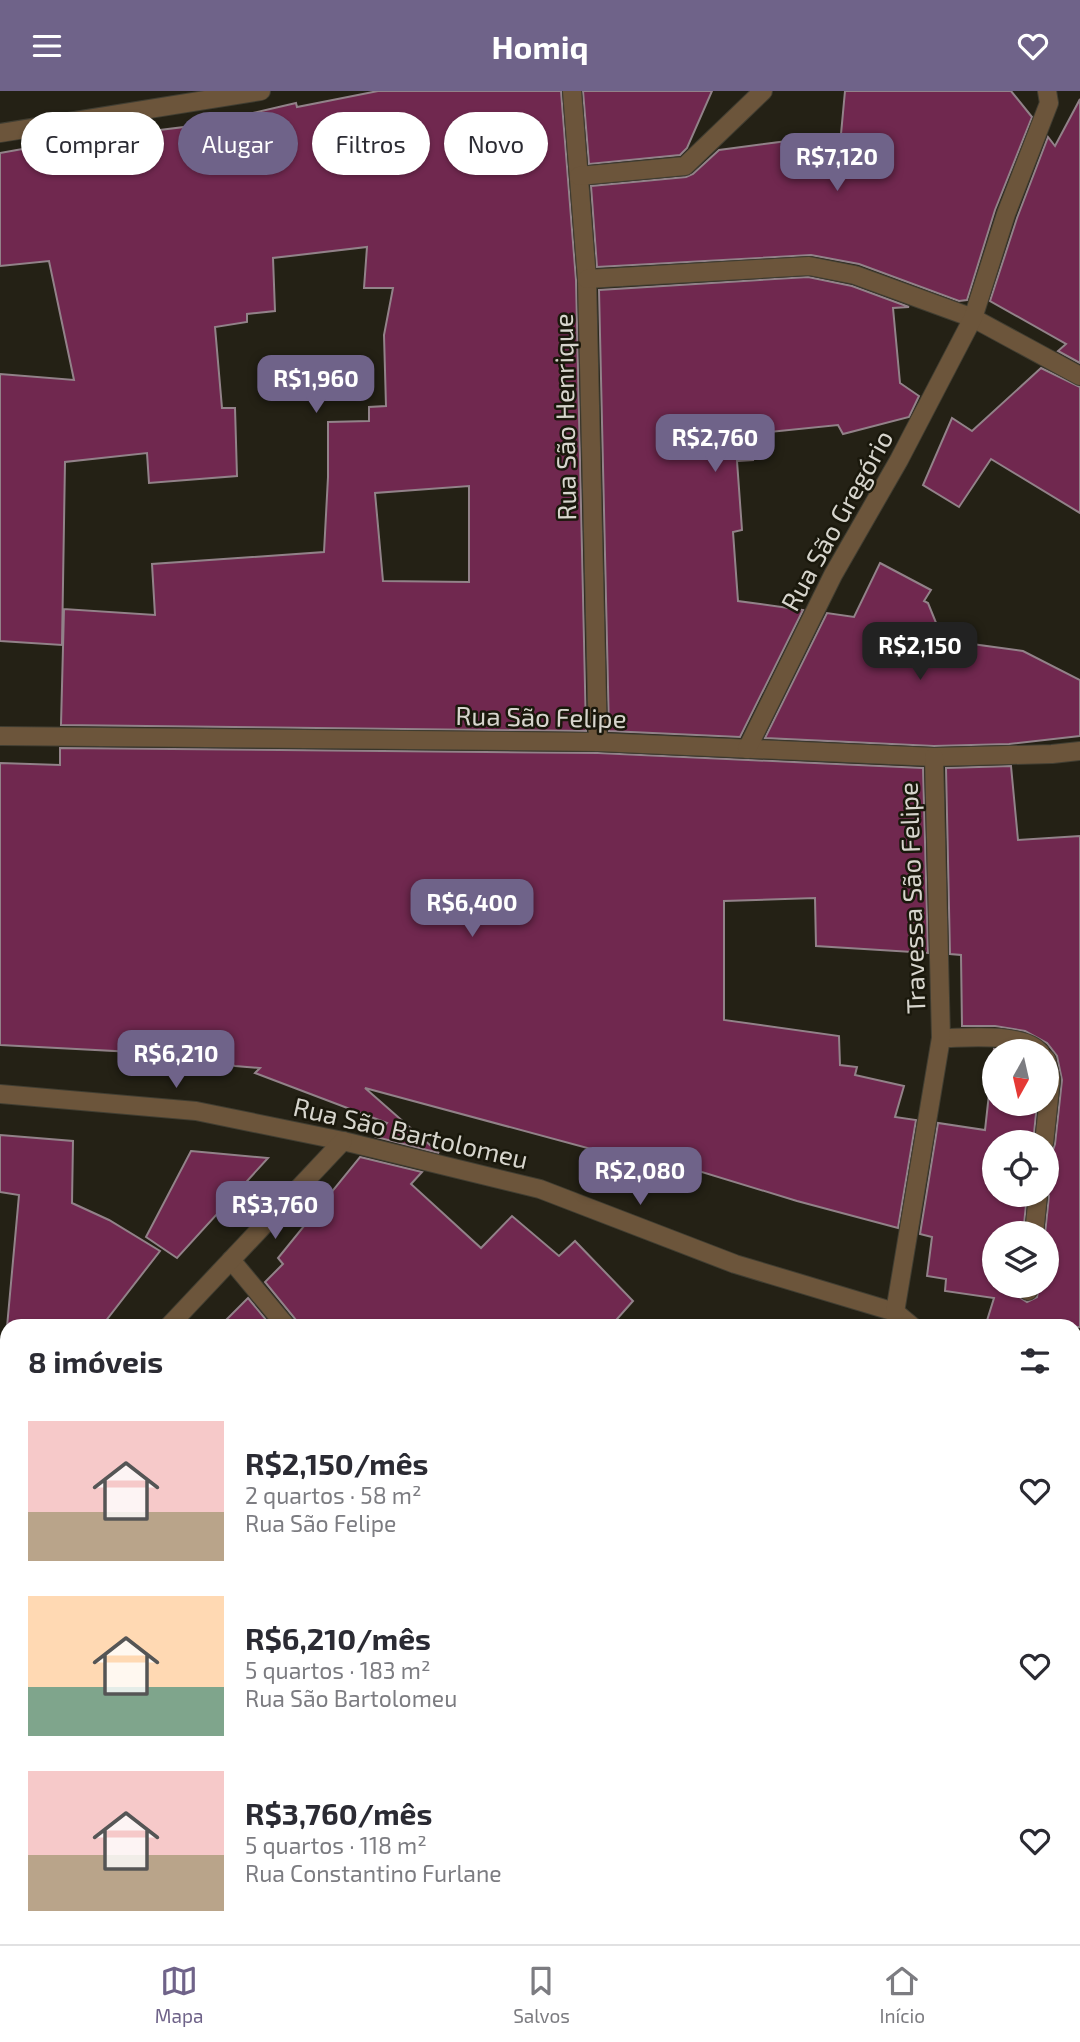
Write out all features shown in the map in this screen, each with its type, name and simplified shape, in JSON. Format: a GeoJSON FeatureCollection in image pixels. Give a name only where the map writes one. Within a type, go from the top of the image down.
{"type":"FeatureCollection","features":[{"type":"Feature","properties":{"kind":"street"},"geometry":{"type":"LineString","coordinates":[[0,133],[261,91]]}},
{"type":"Feature","properties":{"kind":"street","name":"Rua São Henrique"},"geometry":{"type":"LineString","coordinates":[[572,91],[587,279],[598,742]]}},
{"type":"Feature","properties":{"kind":"street"},"geometry":{"type":"LineString","coordinates":[[579,176],[685,166],[762,91]]}},
{"type":"Feature","properties":{"kind":"street","name":"Rua São Gregório"},"geometry":{"type":"LineString","coordinates":[[747,749],[833,575],[899,460],[973,318],[1006,214],[1049,103],[1047,91]]}},
{"type":"Feature","properties":{"kind":"street"},"geometry":{"type":"LineString","coordinates":[[587,279],[809,267],[855,275],[973,318],[1080,376]]}},
{"type":"Feature","properties":{"kind":"street","name":"Rua São Felipe"},"geometry":{"type":"LineString","coordinates":[[0,736],[598,742],[934,757],[1080,751]]}},
{"type":"Feature","properties":{"kind":"street","name":"Travessa São Felipe"},"geometry":{"type":"LineString","coordinates":[[895,1313],[941,1038],[934,757]]}},
{"type":"Feature","properties":{"kind":"street","name":"Travessa São Felipe"},"geometry":{"type":"LineString","coordinates":[[941,1038],[1015,1039]]}},
{"type":"Feature","properties":{"kind":"street","name":"Rua São Bartolomeu"},"geometry":{"type":"LineString","coordinates":[[0,1094],[196,1111],[344,1141],[540,1189],[735,1265],[895,1313],[903,1319]]}},
{"type":"Feature","properties":{"kind":"street"},"geometry":{"type":"LineString","coordinates":[[175,1319],[344,1141]]}},
{"type":"Feature","properties":{"kind":"street"},"geometry":{"type":"LineString","coordinates":[[232,1259],[281,1319]]}},
{"type":"Feature","properties":{"kind":"building"},"geometry":{"type":"Polygon","coordinates":[[[378,91],[561,91],[576,280],[586,731],[61,725],[64,609],[155,615],[152,564],[324,552],[328,422],[369,421],[369,407],[386,406],[384,335],[393,288],[364,288],[367,247],[273,258],[275,311],[247,314],[247,322],[215,327],[222,408],[235,408],[237,476],[149,483],[147,453],[65,462],[62,645],[0,641],[0,374],[74,380],[49,261],[0,266],[0,153],[21,149],[21,175],[164,175],[164,129],[178,128],[178,175],[298,175],[298,112],[257,112],[296,103],[297,107],[378,91]],[[469,486],[375,493],[383,581],[469,582],[469,486]]]}},
{"type":"Feature","properties":{"kind":"building"},"geometry":{"type":"Polygon","coordinates":[[[583,91],[712,91],[687,148],[680,155],[589,164],[583,91]]]}},
{"type":"Feature","properties":{"kind":"building"},"geometry":{"type":"Polygon","coordinates":[[[845,91],[1011,91],[1032,117],[995,210],[967,300],[959,301],[859,264],[811,255],[597,267],[591,186],[686,177],[693,174],[719,150],[841,134],[845,91]]]}},
{"type":"Feature","properties":{"kind":"building"},"geometry":{"type":"Polygon","coordinates":[[[1080,99],[1080,363],[1058,351],[1066,344],[990,301],[1017,218],[1048,137],[1055,146],[1080,99]]]}},
{"type":"Feature","properties":{"kind":"building"},"geometry":{"type":"Polygon","coordinates":[[[808,277],[852,286],[909,307],[893,308],[900,383],[919,396],[909,417],[843,434],[838,425],[751,434],[753,460],[737,461],[742,530],[733,532],[738,601],[803,610],[740,737],[609,731],[599,290],[808,277]]]}},
{"type":"Feature","properties":{"kind":"building"},"geometry":{"type":"Polygon","coordinates":[[[1041,368],[1080,387],[1080,513],[991,459],[959,507],[923,485],[952,418],[972,431],[1041,368]]]}},
{"type":"Feature","properties":{"kind":"building"},"geometry":{"type":"Polygon","coordinates":[[[880,563],[931,590],[924,601],[928,603],[943,640],[1023,651],[1080,680],[1080,736],[1009,744],[934,746],[765,738],[827,613],[854,617],[880,563]]]}},
{"type":"Feature","properties":{"kind":"building"},"geometry":{"type":"Polygon","coordinates":[[[60,748],[598,753],[923,768],[928,953],[816,946],[815,898],[724,901],[724,1020],[839,1036],[840,1065],[857,1067],[855,1075],[904,1086],[895,1117],[916,1120],[898,1228],[679,1165],[677,1175],[617,1156],[365,1088],[439,1153],[376,1137],[387,1123],[255,1073],[260,1068],[235,1066],[196,1051],[202,1062],[133,1059],[133,1052],[0,1045],[0,763],[60,765],[60,748]]]}},
{"type":"Feature","properties":{"kind":"building"},"geometry":{"type":"Polygon","coordinates":[[[1011,766],[1018,840],[1080,836],[1080,1319],[987,1319],[994,1298],[1021,1298],[1027,1302],[1035,1298],[1059,1298],[1059,1221],[1046,1221],[1048,1207],[1059,1207],[1059,1130],[1057,1130],[1062,1080],[1059,1039],[1040,1039],[1025,1031],[995,1026],[962,1026],[961,955],[950,954],[946,768],[1011,766]]]}},
{"type":"Feature","properties":{"kind":"building"},"geometry":{"type":"Polygon","coordinates":[[[986,1117],[1036,1117],[1034,1130],[985,1130],[986,1117]]]}},
{"type":"Feature","properties":{"kind":"building"},"geometry":{"type":"Polygon","coordinates":[[[938,1123],[985,1130],[982,1130],[982,1207],[1026,1207],[1024,1221],[982,1221],[982,1296],[945,1291],[946,1279],[927,1276],[932,1237],[920,1234],[938,1123]]]}},
{"type":"Feature","properties":{"kind":"building"},"geometry":{"type":"Polygon","coordinates":[[[0,1135],[73,1141],[72,1203],[109,1220],[160,1251],[107,1319],[8,1319],[19,1195],[0,1192],[0,1135]]]}},
{"type":"Feature","properties":{"kind":"building"},"geometry":{"type":"Polygon","coordinates":[[[191,1151],[268,1158],[177,1258],[146,1237],[191,1151]]]}},
{"type":"Feature","properties":{"kind":"building"},"geometry":{"type":"Polygon","coordinates":[[[360,1157],[422,1172],[411,1184],[481,1248],[512,1216],[559,1256],[575,1241],[633,1301],[617,1319],[295,1319],[265,1282],[283,1264],[278,1258],[360,1157]]]}},
{"type":"Feature","properties":{"kind":"building"},"geometry":{"type":"Polygon","coordinates":[[[248,1298],[265,1319],[227,1319],[248,1298]]]}}]}
